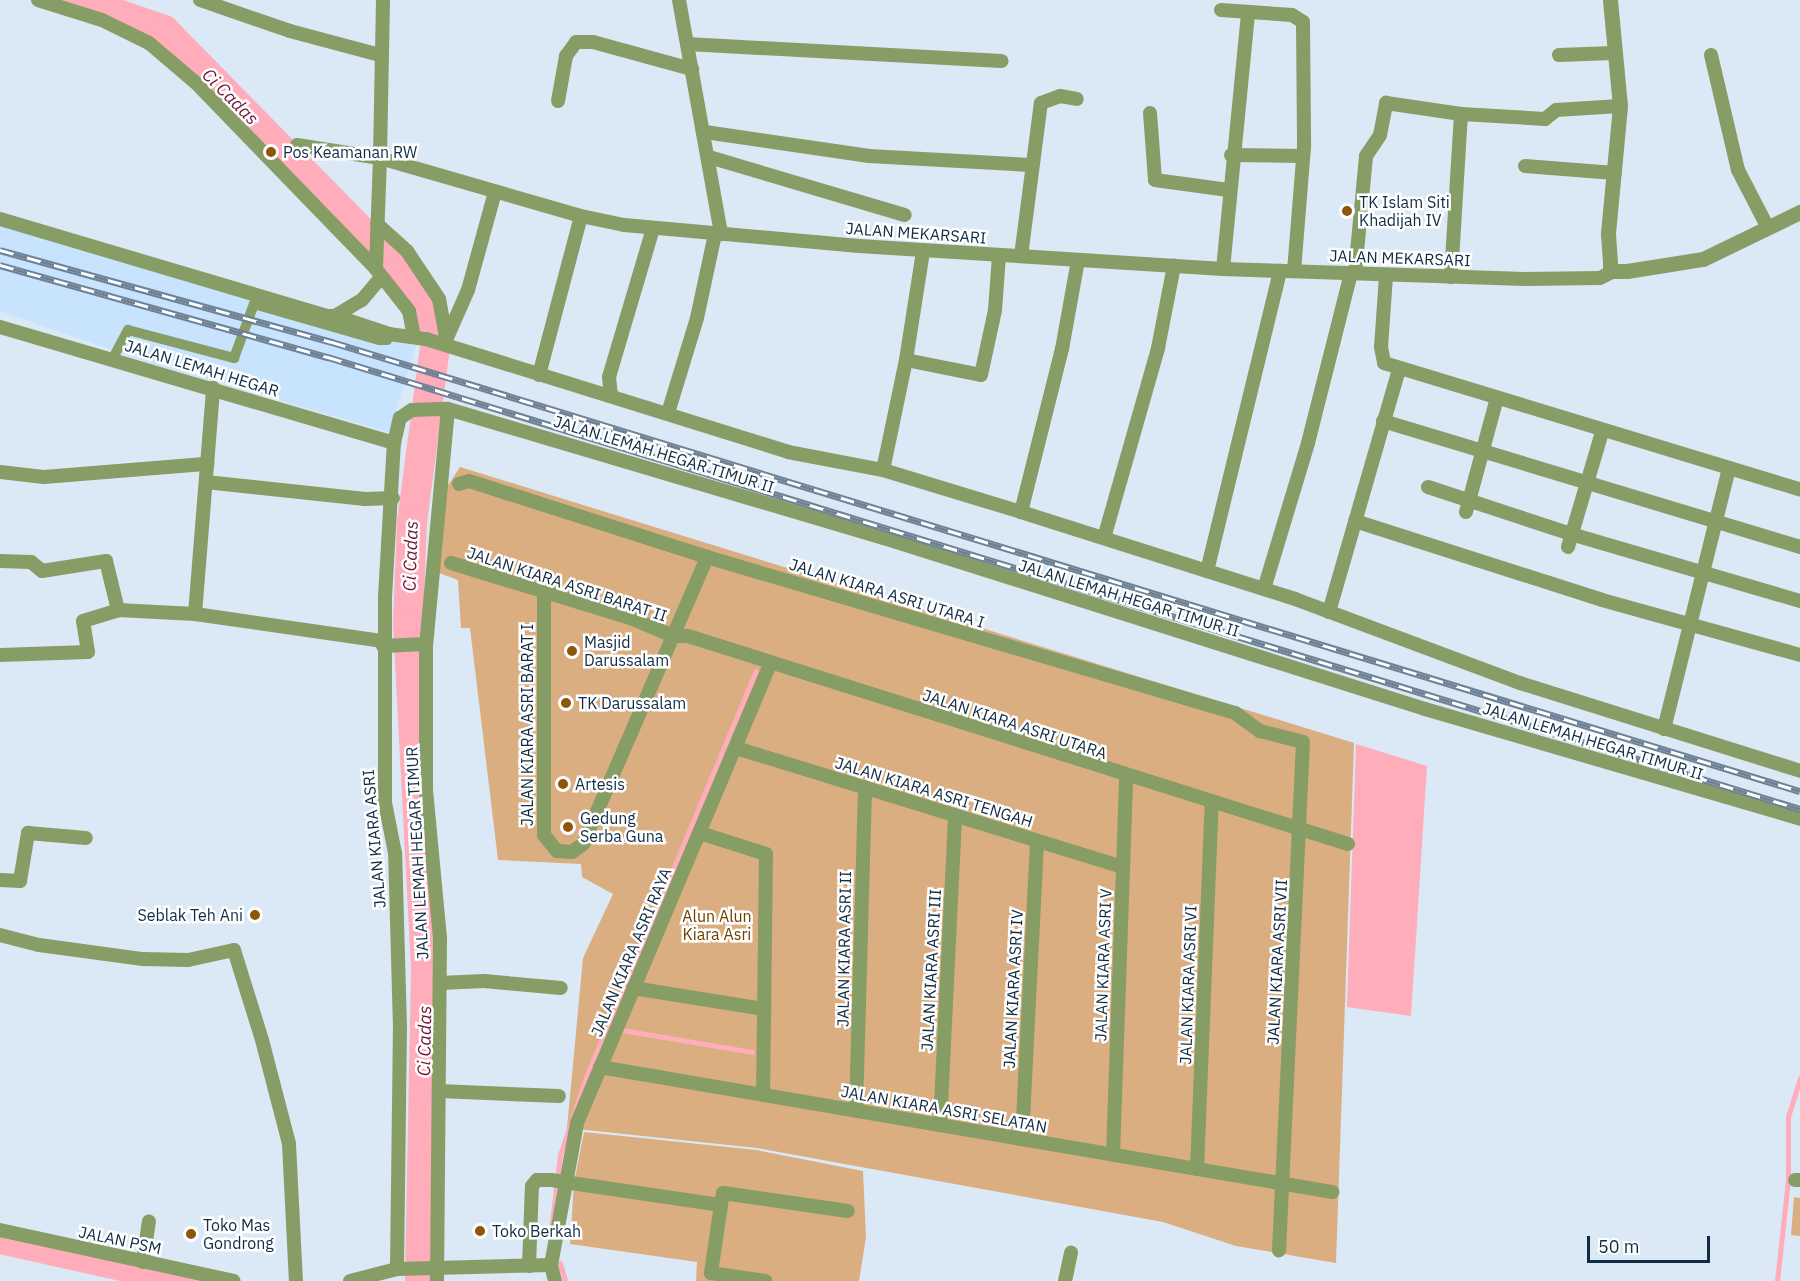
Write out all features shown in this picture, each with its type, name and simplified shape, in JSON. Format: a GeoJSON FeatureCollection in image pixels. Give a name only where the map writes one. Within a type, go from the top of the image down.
{"type":"FeatureCollection","features":[{"type":"Feature","properties":{"kind":"street"},"geometry":{"type":"LineString","coordinates":[[38,0],[102,20],[149,43],[195,82],[378,268],[409,311],[420,338]]}},
{"type":"Feature","properties":{"kind":"street"},"geometry":{"type":"LineString","coordinates":[[200,0],[290,31],[380,55]]}},
{"type":"Feature","properties":{"kind":"street"},"geometry":{"type":"LineString","coordinates":[[335,316],[362,300],[378,268],[380,55],[383,0]]}},
{"type":"Feature","properties":{"kind":"street"},"geometry":{"type":"LineString","coordinates":[[668,413],[697,318],[718,234],[705,132],[679,0]]}},
{"type":"Feature","properties":{"kind":"street"},"geometry":{"type":"LineString","coordinates":[[1610,0],[1613,53],[1620,106],[1608,234],[1608,258],[1614,271],[1652,269],[1703,258],[1800,212]]}},
{"type":"Feature","properties":{"kind":"street"},"geometry":{"type":"LineString","coordinates":[[1209,563],[1287,271],[1303,156],[1303,22],[1297,16],[1221,10]]}},
{"type":"Feature","properties":{"kind":"street"},"geometry":{"type":"LineString","coordinates":[[1222,269],[1231,155],[1245,66],[1248,12]]}},
{"type":"Feature","properties":{"kind":"street"},"geometry":{"type":"LineString","coordinates":[[558,101],[566,56],[576,42],[592,42],[692,69]]}},
{"type":"Feature","properties":{"kind":"street"},"geometry":{"type":"LineString","coordinates":[[687,44],[1002,61]]}},
{"type":"Feature","properties":{"kind":"street"},"geometry":{"type":"LineString","coordinates":[[1559,55],[1613,53]]}},
{"type":"Feature","properties":{"kind":"street"},"geometry":{"type":"LineString","coordinates":[[1711,55],[1738,170],[1767,226]]}},
{"type":"Feature","properties":{"kind":"street"},"geometry":{"type":"LineString","coordinates":[[1021,256],[1030,165],[1041,103],[1060,96],[1077,99]]}},
{"type":"Feature","properties":{"kind":"street"},"geometry":{"type":"LineString","coordinates":[[1267,580],[1308,443],[1353,273],[1366,156],[1380,135],[1386,105],[1461,114],[1545,119],[1556,110],[1620,106]]}},
{"type":"Feature","properties":{"kind":"street"},"geometry":{"type":"LineString","coordinates":[[1150,113],[1155,180],[1228,190]]}},
{"type":"Feature","properties":{"kind":"street"},"geometry":{"type":"LineString","coordinates":[[1451,277],[1461,114]]}},
{"type":"Feature","properties":{"kind":"street"},"geometry":{"type":"LineString","coordinates":[[705,132],[869,156],[1030,165]]}},
{"type":"Feature","properties":{"kind":"street","name":"JALAN MEKARSARI"},"geometry":{"type":"LineString","coordinates":[[297,145],[380,158],[582,216],[653,228],[923,251],[1222,269],[1386,276],[1600,278],[1614,271]]}},
{"type":"Feature","properties":{"kind":"street"},"geometry":{"type":"LineString","coordinates":[[1231,155],[1303,156]]}},
{"type":"Feature","properties":{"kind":"street"},"geometry":{"type":"LineString","coordinates":[[709,157],[905,215]]}},
{"type":"Feature","properties":{"kind":"street"},"geometry":{"type":"LineString","coordinates":[[1525,165],[1615,172]]}},
{"type":"Feature","properties":{"kind":"street"},"geometry":{"type":"LineString","coordinates":[[447,344],[468,290],[495,192]]}},
{"type":"Feature","properties":{"kind":"street"},"geometry":{"type":"LineString","coordinates":[[539,375],[582,216]]}},
{"type":"Feature","properties":{"kind":"street"},"geometry":{"type":"LineString","coordinates":[[0,219],[335,316],[389,334],[447,344],[788,452],[882,470],[1104,538],[1209,563],[1267,580],[1327,611],[1520,683],[1800,771]]}},
{"type":"Feature","properties":{"kind":"street"},"geometry":{"type":"LineString","coordinates":[[377,227],[407,251],[439,299],[447,344]]}},
{"type":"Feature","properties":{"kind":"street"},"geometry":{"type":"LineString","coordinates":[[611,396],[609,377],[653,228]]}},
{"type":"Feature","properties":{"kind":"street"},"geometry":{"type":"LineString","coordinates":[[882,470],[906,360],[923,251]]}},
{"type":"Feature","properties":{"kind":"street"},"geometry":{"type":"LineString","coordinates":[[906,360],[981,375],[995,310],[999,255]]}},
{"type":"Feature","properties":{"kind":"street"},"geometry":{"type":"LineString","coordinates":[[1021,512],[1062,349],[1078,260]]}},
{"type":"Feature","properties":{"kind":"street"},"geometry":{"type":"LineString","coordinates":[[1104,538],[1158,348],[1174,266]]}},
{"type":"Feature","properties":{"kind":"street"},"geometry":{"type":"LineString","coordinates":[[1386,276],[1381,358],[1399,369],[1602,432],[1800,489]]}},
{"type":"Feature","properties":{"kind":"street"},"geometry":{"type":"LineString","coordinates":[[113,358],[122,335],[128,330],[231,359],[237,354],[252,308],[259,304],[384,341],[389,334]]}},
{"type":"Feature","properties":{"kind":"street","name":"JALAN LEMAH HEGAR"},"geometry":{"type":"LineString","coordinates":[[0,327],[113,358],[394,443]]}},
{"type":"Feature","properties":{"kind":"street"},"geometry":{"type":"LineString","coordinates":[[1327,611],[1399,369]]}},
{"type":"Feature","properties":{"kind":"street"},"geometry":{"type":"LineString","coordinates":[[195,614],[213,388]]}},
{"type":"Feature","properties":{"kind":"street"},"geometry":{"type":"LineString","coordinates":[[1468,506],[1497,398]]}},
{"type":"Feature","properties":{"kind":"street","name":"JALAN KIARA ASRI"},"geometry":{"type":"LineString","coordinates":[[402,1269],[400,1028],[395,853],[385,803],[386,644],[394,443],[400,418],[412,410],[445,408]]}},
{"type":"Feature","properties":{"kind":"street","name":"JALAN LEMAH HEGAR TIMUR"},"geometry":{"type":"LineString","coordinates":[[436,1272],[440,983],[426,790],[424,644],[445,408]]}},
{"type":"Feature","properties":{"kind":"street","name":"JALAN LEMAH HEGAR TIMUR II"},"geometry":{"type":"LineString","coordinates":[[445,408],[1800,819]]}},
{"type":"Feature","properties":{"kind":"street"},"geometry":{"type":"LineString","coordinates":[[1383,421],[1800,548]]}},
{"type":"Feature","properties":{"kind":"street"},"geometry":{"type":"LineString","coordinates":[[1570,541],[1602,432]]}},
{"type":"Feature","properties":{"kind":"street"},"geometry":{"type":"LineString","coordinates":[[0,472],[34,477],[207,464]]}},
{"type":"Feature","properties":{"kind":"street"},"geometry":{"type":"LineString","coordinates":[[1664,729],[1729,468]]}},
{"type":"Feature","properties":{"kind":"street","name":"JALAN KIARA ASRI UTARA I"},"geometry":{"type":"LineString","coordinates":[[459,484],[469,481],[706,556],[1235,713],[1260,730],[1303,742]]}},
{"type":"Feature","properties":{"kind":"street"},"geometry":{"type":"LineString","coordinates":[[206,482],[365,499],[393,498]]}},
{"type":"Feature","properties":{"kind":"street"},"geometry":{"type":"LineString","coordinates":[[1428,487],[1468,506],[1570,541],[1704,573],[1800,601]]}},
{"type":"Feature","properties":{"kind":"street"},"geometry":{"type":"LineString","coordinates":[[1355,521],[1691,625],[1800,654]]}},
{"type":"Feature","properties":{"kind":"street"},"geometry":{"type":"LineString","coordinates":[[673,636],[706,556]]}},
{"type":"Feature","properties":{"kind":"street"},"geometry":{"type":"LineString","coordinates":[[0,561],[31,562],[42,571],[106,561],[118,610]]}},
{"type":"Feature","properties":{"kind":"street","name":"JALAN KIARA ASRI BARAT II"},"geometry":{"type":"LineString","coordinates":[[451,563],[633,619],[673,636]]}},
{"type":"Feature","properties":{"kind":"street","name":"JALAN KIARA ASRI BARAT I"},"geometry":{"type":"LineString","coordinates":[[544,593],[544,835],[557,851],[572,852],[584,844],[673,636]]}},
{"type":"Feature","properties":{"kind":"street"},"geometry":{"type":"LineString","coordinates":[[0,655],[88,652],[83,621],[118,610],[195,614],[386,644],[424,644]]}},
{"type":"Feature","properties":{"kind":"street","name":"JALAN KIARA ASRI UTARA"},"geometry":{"type":"LineString","coordinates":[[673,636],[688,636],[1126,777],[1348,844]]}},
{"type":"Feature","properties":{"kind":"street","name":"JALAN KIARA ASRI RAYA"},"geometry":{"type":"LineString","coordinates":[[551,1265],[563,1182],[577,1123],[771,662]]}},
{"type":"Feature","properties":{"kind":"street","name":"JALAN KIARA ASRI VII"},"geometry":{"type":"LineString","coordinates":[[1280,1250],[1303,742]]}},
{"type":"Feature","properties":{"kind":"street","name":"JALAN KIARA ASRI TENGAH"},"geometry":{"type":"LineString","coordinates":[[736,748],[1123,867]]}},
{"type":"Feature","properties":{"kind":"street","name":"JALAN KIARA ASRI V"},"geometry":{"type":"LineString","coordinates":[[1113,1155],[1126,777]]}},
{"type":"Feature","properties":{"kind":"street","name":"JALAN KIARA ASRI II"},"geometry":{"type":"LineString","coordinates":[[856,1111],[865,788]]}},
{"type":"Feature","properties":{"kind":"street","name":"JALAN KIARA ASRI VI"},"geometry":{"type":"LineString","coordinates":[[1197,1168],[1212,803]]}},
{"type":"Feature","properties":{"kind":"street","name":"JALAN KIARA ASRI III"},"geometry":{"type":"LineString","coordinates":[[940,1125],[955,815]]}},
{"type":"Feature","properties":{"kind":"street"},"geometry":{"type":"LineString","coordinates":[[0,880],[20,881],[28,833],[86,838]]}},
{"type":"Feature","properties":{"kind":"street"},"geometry":{"type":"LineString","coordinates":[[700,833],[766,854],[763,1095]]}},
{"type":"Feature","properties":{"kind":"street","name":"JALAN KIARA ASRI IV"},"geometry":{"type":"LineString","coordinates":[[1022,1139],[1037,841]]}},
{"type":"Feature","properties":{"kind":"street"},"geometry":{"type":"LineString","coordinates":[[0,935],[39,945],[143,959],[188,960],[234,950],[262,1040],[289,1144],[296,1281]]}},
{"type":"Feature","properties":{"kind":"street"},"geometry":{"type":"LineString","coordinates":[[440,983],[484,981],[561,988]]}},
{"type":"Feature","properties":{"kind":"street"},"geometry":{"type":"LineString","coordinates":[[633,988],[764,1009]]}},
{"type":"Feature","properties":{"kind":"street","name":"JALAN KIARA ASRI SELATAN"},"geometry":{"type":"LineString","coordinates":[[600,1067],[1332,1192]]}},
{"type":"Feature","properties":{"kind":"street"},"geometry":{"type":"LineString","coordinates":[[439,1090],[559,1096]]}},
{"type":"Feature","properties":{"kind":"street"},"geometry":{"type":"LineString","coordinates":[[529,1266],[532,1186],[537,1180],[721,1205]]}},
{"type":"Feature","properties":{"kind":"street"},"geometry":{"type":"LineString","coordinates":[[765,1281],[711,1273],[723,1193],[848,1211]]}},
{"type":"Feature","properties":{"kind":"street"},"geometry":{"type":"LineString","coordinates":[[143,1262],[149,1221]]}},
{"type":"Feature","properties":{"kind":"street","name":"JALAN PSM"},"geometry":{"type":"LineString","coordinates":[[0,1230],[234,1281]]}},
{"type":"Feature","properties":{"kind":"street"},"geometry":{"type":"LineString","coordinates":[[1065,1281],[1071,1253]]}},
{"type":"Feature","properties":{"kind":"street"},"geometry":{"type":"LineString","coordinates":[[350,1281],[402,1269],[436,1272],[551,1265],[555,1281]]}},
{"type":"Feature","properties":{"kind":"shaded area"},"geometry":{"type":"Polygon","coordinates":[[[0,220],[417,343],[389,432],[153,364],[0,311],[0,220]]]}},
{"type":"Feature","properties":{"kind":"shaded area"},"geometry":{"type":"Polygon","coordinates":[[[1356,744],[1427,766],[1411,1016],[1347,1007],[1356,744]]]}},
{"type":"Feature","properties":{"kind":"green space","name":"Alun Alun Kiara Asri"},"geometry":{"type":"Polygon","coordinates":[[[460,467],[1354,743],[1336,1263],[1236,1246],[1163,1222],[757,1148],[567,1128],[583,958],[613,894],[582,877],[581,864],[498,860],[470,628],[461,628],[458,580],[439,573],[446,488],[460,467]]]}},
{"type":"Feature","properties":{"kind":"green space"},"geometry":{"type":"Polygon","coordinates":[[[584,1132],[756,1150],[863,1171],[866,1237],[859,1281],[696,1281],[697,1262],[570,1244],[574,1183],[584,1132]]]}},
{"type":"Feature","properties":{"kind":"green space"},"geometry":{"type":"Polygon","coordinates":[[[1794,1197],[1800,1198],[1800,1236],[1791,1235],[1794,1197]]]}},
{"type":"Feature","properties":{"kind":"waterway","name":"Ci Cadas"},"geometry":{"type":"LineString","coordinates":[[77,0],[164,30],[400,270],[437,332],[412,521],[408,624],[426,968],[420,1281]]}},
{"type":"Feature","properties":{"kind":"waterway"},"geometry":{"type":"LineString","coordinates":[[551,1231],[560,1155],[586,1077],[756,671]]}},
{"type":"Feature","properties":{"kind":"waterway"},"geometry":{"type":"LineString","coordinates":[[622,1030],[752,1052]]}},
{"type":"Feature","properties":{"kind":"waterway"},"geometry":{"type":"LineString","coordinates":[[1777,1281],[1788,1180],[1788,1117],[1800,1078]]}},
{"type":"Feature","properties":{"kind":"waterway"},"geometry":{"type":"LineString","coordinates":[[0,1239],[190,1281]]}},
{"type":"Feature","properties":{"kind":"waterway"},"geometry":{"type":"LineString","coordinates":[[560,1263],[565,1281]]}},
{"type":"Feature","properties":{"kind":"railway"},"geometry":{"type":"LineString","coordinates":[[0,250],[332,342],[1800,791]]}},
{"type":"Feature","properties":{"kind":"railway"},"geometry":{"type":"LineString","coordinates":[[0,265],[328,357],[1800,809]]}},
{"type":"Feature","properties":{"kind":"place","name":"Pos Keamanan RW"},"geometry":{"type":"Point","coordinates":[271,152]}},
{"type":"Feature","properties":{"kind":"place","name":"TK Islam Siti Khadijah IV"},"geometry":{"type":"Point","coordinates":[1347,211]}},
{"type":"Feature","properties":{"kind":"place","name":"Masjid Darussalam"},"geometry":{"type":"Point","coordinates":[572,651]}},
{"type":"Feature","properties":{"kind":"place","name":"TK Darussalam"},"geometry":{"type":"Point","coordinates":[566,703]}},
{"type":"Feature","properties":{"kind":"place","name":"Artesis"},"geometry":{"type":"Point","coordinates":[563,784]}},
{"type":"Feature","properties":{"kind":"place","name":"Gedung Serba Guna"},"geometry":{"type":"Point","coordinates":[568,827]}},
{"type":"Feature","properties":{"kind":"place","name":"Seblak Teh Ani"},"geometry":{"type":"Point","coordinates":[255,915]}},
{"type":"Feature","properties":{"kind":"place","name":"Toko Berkah"},"geometry":{"type":"Point","coordinates":[480,1231]}},
{"type":"Feature","properties":{"kind":"place","name":"Toko Mas Gondrong"},"geometry":{"type":"Point","coordinates":[191,1234]}}]}
